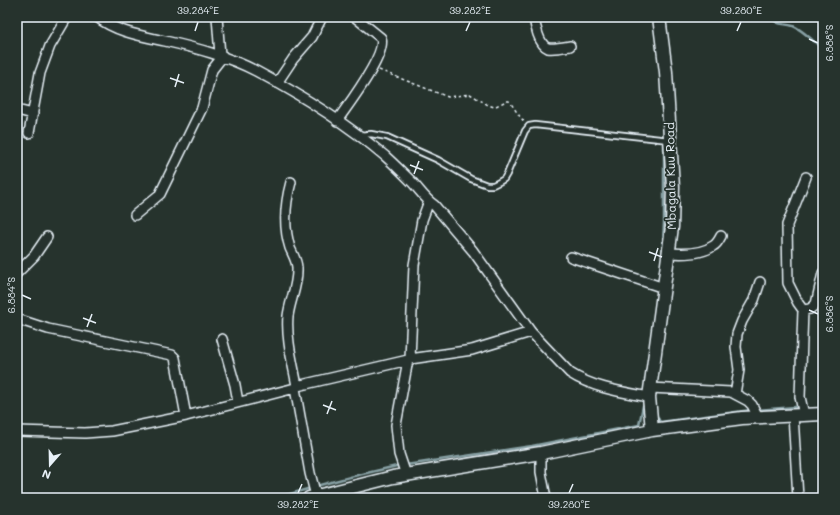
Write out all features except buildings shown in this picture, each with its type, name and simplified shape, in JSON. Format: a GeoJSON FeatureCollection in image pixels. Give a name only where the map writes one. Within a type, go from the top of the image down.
{"type":"FeatureCollection","features":[{"type":"Feature","properties":{"kind":"street"},"geometry":{"type":"LineString","coordinates":[[29,133],[40,73],[50,46],[67,17]]}},
{"type":"Feature","properties":{"kind":"street"},"geometry":{"type":"LineString","coordinates":[[135,215],[160,194],[202,108],[212,70],[221,55],[217,17]]}},
{"type":"Feature","properties":{"kind":"street"},"geometry":{"type":"LineString","coordinates":[[277,83],[293,59],[312,37],[322,17]]}},
{"type":"Feature","properties":{"kind":"street"},"geometry":{"type":"LineString","coordinates":[[336,121],[355,97],[372,68],[380,51],[382,41],[377,34],[355,17]]}},
{"type":"Feature","properties":{"kind":"street"},"geometry":{"type":"LineString","coordinates":[[534,17],[535,28],[545,46],[548,48],[570,46]]}},
{"type":"Feature","properties":{"kind":"street","name":"Mbagala Kuu Road"},"geometry":{"type":"LineString","coordinates":[[652,430],[649,393],[672,228],[671,140],[666,72],[659,17]]}},
{"type":"Feature","properties":{"kind":"street"},"geometry":{"type":"LineString","coordinates":[[100,23],[135,34],[221,55],[257,71],[358,135],[407,176],[434,205],[469,246],[496,281],[531,332],[556,360],[576,377],[604,387],[649,393],[731,392],[752,404],[758,417]]}},
{"type":"Feature","properties":{"kind":"street"},"geometry":{"type":"LineString","coordinates":[[17,110],[33,114]]}},
{"type":"Feature","properties":{"kind":"street"},"geometry":{"type":"LineString","coordinates":[[798,498],[798,415],[803,310],[798,304],[788,283],[787,225],[806,177]]}},
{"type":"Feature","properties":{"kind":"street"},"geometry":{"type":"LineString","coordinates":[[291,182],[285,206],[285,216],[289,241],[297,268],[296,283],[288,317],[296,387],[310,473],[312,497],[406,475],[541,453],[652,430],[742,418],[823,414]]}},
{"type":"Feature","properties":{"kind":"street"},"geometry":{"type":"LineString","coordinates":[[406,475],[400,454],[396,425],[409,359],[414,265],[422,220],[429,201]]}},
{"type":"Feature","properties":{"kind":"street"},"geometry":{"type":"LineString","coordinates":[[669,253],[708,250],[715,245],[721,236]]}},
{"type":"Feature","properties":{"kind":"street"},"geometry":{"type":"LineString","coordinates":[[17,273],[34,256],[47,237]]}},
{"type":"Feature","properties":{"kind":"street"},"geometry":{"type":"LineString","coordinates":[[571,257],[664,288]]}},
{"type":"Feature","properties":{"kind":"street"},"geometry":{"type":"LineString","coordinates":[[803,310],[810,309],[816,304],[823,273]]}},
{"type":"Feature","properties":{"kind":"street"},"geometry":{"type":"LineString","coordinates":[[735,394],[739,370],[736,347],[737,334],[742,321],[754,300],[760,282]]}},
{"type":"Feature","properties":{"kind":"street"},"geometry":{"type":"LineString","coordinates":[[17,319],[64,333],[172,355],[175,358],[186,416]]}},
{"type":"Feature","properties":{"kind":"street"},"geometry":{"type":"LineString","coordinates":[[17,431],[100,433],[131,428],[186,416],[409,359],[472,350],[531,332]]}},
{"type":"Feature","properties":{"kind":"street"},"geometry":{"type":"LineString","coordinates":[[222,340],[235,385],[238,402]]}},
{"type":"Feature","properties":{"kind":"street"},"geometry":{"type":"LineString","coordinates":[[541,453],[541,472],[546,498]]}},
{"type":"Feature","properties":{"kind":"lane"},"geometry":{"type":"LineString","coordinates":[[358,135],[371,134],[387,137],[438,160],[471,179],[487,185],[493,185],[504,179],[525,131],[529,126],[535,125],[591,130],[671,140]]}},
{"type":"Feature","properties":{"kind":"path"},"geometry":{"type":"LineString","coordinates":[[372,68],[448,97],[470,94],[494,107],[509,101],[515,107],[520,118],[529,126]]}},
{"type":"Feature","properties":{"kind":"waterway"},"geometry":{"type":"LineString","coordinates":[[771,17],[775,22],[797,28],[823,49]]}},
{"type":"Feature","properties":{"kind":"waterway"},"geometry":{"type":"LineString","coordinates":[[662,260],[664,222],[664,143]]}},
{"type":"Feature","properties":{"kind":"waterway"},"geometry":{"type":"LineString","coordinates":[[406,465],[532,446],[639,425],[644,401]]}},
{"type":"Feature","properties":{"kind":"waterway"},"geometry":{"type":"LineString","coordinates":[[756,410],[795,407],[801,409]]}},
{"type":"Feature","properties":{"kind":"waterway"},"geometry":{"type":"LineString","coordinates":[[655,412],[660,422],[751,410]]}},
{"type":"Feature","properties":{"kind":"waterway"},"geometry":{"type":"LineString","coordinates":[[316,486],[401,465]]}},
{"type":"Feature","properties":{"kind":"waterway"},"geometry":{"type":"LineString","coordinates":[[276,498],[311,488]]}}]}
